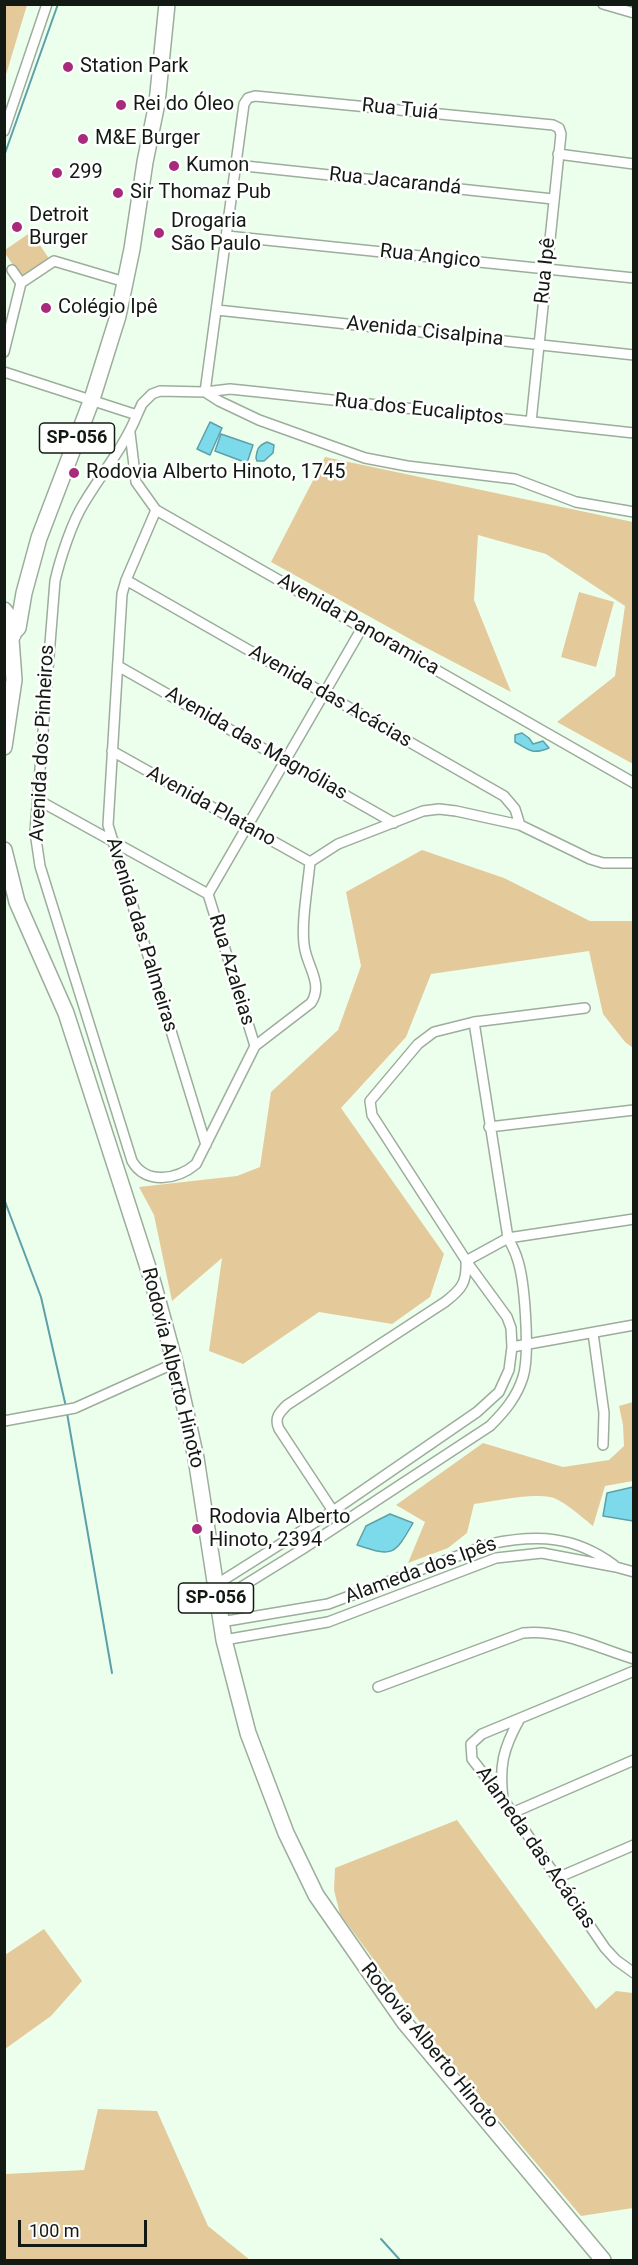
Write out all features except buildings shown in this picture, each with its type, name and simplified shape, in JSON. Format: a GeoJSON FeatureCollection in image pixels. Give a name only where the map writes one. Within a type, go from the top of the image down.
{"type":"FeatureCollection","features":[{"type":"Feature","properties":{"kind":"main road","name":"SP-056"},"geometry":{"type":"LineString","coordinates":[[5,734],[14,680],[10,640],[18,628],[24,593],[39,538],[92,399],[118,316],[160,85],[167,4]]}},
{"type":"Feature","properties":{"kind":"main road"},"geometry":{"type":"LineString","coordinates":[[10,640],[13,622],[4,609],[20,599],[24,593]]}},
{"type":"Feature","properties":{"kind":"main road","name":"Rodovia Alberto Hinoto"},"geometry":{"type":"LineString","coordinates":[[4,850],[16,902],[66,1013],[146,1262],[175,1363],[196,1458],[224,1641],[258,1761],[286,1833],[316,1895],[405,2023],[603,2260]]}},
{"type":"Feature","properties":{"kind":"street"},"geometry":{"type":"LineString","coordinates":[[4,131],[47,4]]}},
{"type":"Feature","properties":{"kind":"street"},"geometry":{"type":"LineString","coordinates":[[603,4],[633,13]]}},
{"type":"Feature","properties":{"kind":"street","name":"Rua Tuiá"},"geometry":{"type":"LineString","coordinates":[[237,165],[244,104],[248,98],[255,96],[553,125]]}},
{"type":"Feature","properties":{"kind":"street","name":"Rua Ipê"},"geometry":{"type":"LineString","coordinates":[[531,422],[561,134],[559,128],[553,125]]}},
{"type":"Feature","properties":{"kind":"street"},"geometry":{"type":"LineString","coordinates":[[558,154],[633,164]]}},
{"type":"Feature","properties":{"kind":"street"},"geometry":{"type":"LineString","coordinates":[[205,392],[237,165]]}},
{"type":"Feature","properties":{"kind":"street","name":"Rua Jacarandá"},"geometry":{"type":"LineString","coordinates":[[237,165],[553,199]]}},
{"type":"Feature","properties":{"kind":"street","name":"Rua Angico"},"geometry":{"type":"LineString","coordinates":[[226,236],[633,278]]}},
{"type":"Feature","properties":{"kind":"street"},"geometry":{"type":"LineString","coordinates":[[4,352],[21,283],[54,261],[125,282]]}},
{"type":"Feature","properties":{"kind":"street"},"geometry":{"type":"LineString","coordinates":[[12,270],[21,283]]}},
{"type":"Feature","properties":{"kind":"street","name":"Avenida Cisalpina"},"geometry":{"type":"LineString","coordinates":[[217,310],[633,355]]}},
{"type":"Feature","properties":{"kind":"street"},"geometry":{"type":"LineString","coordinates":[[4,372],[137,415],[142,404],[152,394],[160,391],[205,392],[219,402],[259,420],[365,458],[407,466],[515,479],[576,502],[633,512]]}},
{"type":"Feature","properties":{"kind":"street","name":"Rua dos Eucaliptos"},"geometry":{"type":"LineString","coordinates":[[205,392],[230,389],[633,433]]}},
{"type":"Feature","properties":{"kind":"street","name":"Avenida dos Pinheiros"},"geometry":{"type":"LineString","coordinates":[[137,415],[130,433],[82,505],[59,564],[52,600],[35,832],[40,866],[132,1161],[137,1170],[145,1175],[157,1178],[174,1177],[188,1171],[196,1164],[206,1145]]}},
{"type":"Feature","properties":{"kind":"street","name":"Avenida Panoramica"},"geometry":{"type":"LineString","coordinates":[[130,433],[136,482],[156,510],[633,783]]}},
{"type":"Feature","properties":{"kind":"street","name":"Avenida das Palmeiras"},"geometry":{"type":"LineString","coordinates":[[156,510],[122,594],[108,825],[110,839],[206,1145]]}},
{"type":"Feature","properties":{"kind":"street","name":"Avenida das Acácias"},"geometry":{"type":"LineString","coordinates":[[126,580],[504,796],[515,809],[520,825]]}},
{"type":"Feature","properties":{"kind":"street"},"geometry":{"type":"LineString","coordinates":[[38,800],[208,894],[362,628]]}},
{"type":"Feature","properties":{"kind":"street","name":"Avenida das Magnólias"},"geometry":{"type":"LineString","coordinates":[[118,666],[394,823]]}},
{"type":"Feature","properties":{"kind":"street","name":"Avenida Platano"},"geometry":{"type":"LineString","coordinates":[[112,751],[310,862]]}},
{"type":"Feature","properties":{"kind":"street"},"geometry":{"type":"LineString","coordinates":[[206,1145],[255,1046],[311,1003],[317,995],[317,986],[304,941],[310,862],[338,844],[423,812],[439,809],[520,825],[603,863],[633,863]]}},
{"type":"Feature","properties":{"kind":"street","name":"Rua Azaleias"},"geometry":{"type":"LineString","coordinates":[[208,894],[255,1046]]}},
{"type":"Feature","properties":{"kind":"street"},"geometry":{"type":"LineString","coordinates":[[214,1586],[333,1511],[477,1412],[499,1392],[509,1370],[512,1347],[511,1328],[507,1317],[466,1261],[372,1115],[369,1108],[370,1101],[426,1037],[447,1028],[474,1022],[585,1008]]}},
{"type":"Feature","properties":{"kind":"street"},"geometry":{"type":"LineString","coordinates":[[217,1602],[490,1426],[512,1402],[519,1388],[524,1376],[527,1345],[518,1260],[508,1238],[474,1022]]}},
{"type":"Feature","properties":{"kind":"street"},"geometry":{"type":"LineString","coordinates":[[489,1127],[633,1110]]}},
{"type":"Feature","properties":{"kind":"street"},"geometry":{"type":"LineString","coordinates":[[466,1261],[508,1238],[633,1219]]}},
{"type":"Feature","properties":{"kind":"street"},"geometry":{"type":"LineString","coordinates":[[341,1524],[279,1429],[277,1417],[287,1405],[456,1293],[467,1276],[466,1261]]}},
{"type":"Feature","properties":{"kind":"street"},"geometry":{"type":"LineString","coordinates":[[512,1347],[633,1325]]}},
{"type":"Feature","properties":{"kind":"street"},"geometry":{"type":"LineString","coordinates":[[593,1333],[604,1413],[603,1445]]}},
{"type":"Feature","properties":{"kind":"street"},"geometry":{"type":"LineString","coordinates":[[4,1421],[75,1408],[175,1363]]}},
{"type":"Feature","properties":{"kind":"street"},"geometry":{"type":"LineString","coordinates":[[296,1534],[305,1547]]}},
{"type":"Feature","properties":{"kind":"street","name":"Alameda dos Ipês"},"geometry":{"type":"LineString","coordinates":[[220,1622],[328,1604],[490,1544],[514,1539],[537,1537],[570,1542],[598,1553],[616,1567]]}},
{"type":"Feature","properties":{"kind":"street"},"geometry":{"type":"LineString","coordinates":[[276,1548],[285,1560]]}},
{"type":"Feature","properties":{"kind":"street","name":"Alameda dos Ipês"},"geometry":{"type":"LineString","coordinates":[[224,1641],[333,1620],[496,1558],[542,1553],[633,1572]]}},
{"type":"Feature","properties":{"kind":"street"},"geometry":{"type":"LineString","coordinates":[[328,1604],[333,1620]]}},
{"type":"Feature","properties":{"kind":"street"},"geometry":{"type":"LineString","coordinates":[[291,1611],[294,1628]]}},
{"type":"Feature","properties":{"kind":"street"},"geometry":{"type":"LineString","coordinates":[[378,1687],[523,1633],[557,1634],[633,1659]]}},
{"type":"Feature","properties":{"kind":"street","name":"Alameda das Acácias"},"geometry":{"type":"LineString","coordinates":[[633,1671],[483,1734],[471,1744],[472,1759],[503,1799],[605,1948],[633,1973]]}},
{"type":"Feature","properties":{"kind":"street"},"geometry":{"type":"LineString","coordinates":[[503,1799],[501,1771],[503,1756],[519,1720]]}},
{"type":"Feature","properties":{"kind":"street"},"geometry":{"type":"LineString","coordinates":[[512,1813],[633,1760]]}},
{"type":"Feature","properties":{"kind":"street"},"geometry":{"type":"LineString","coordinates":[[557,1878],[633,1845]]}},
{"type":"Feature","properties":{"kind":"shaded area"},"geometry":{"type":"Polygon","coordinates":[[[4,5],[27,5],[5,78],[4,5]]]}},
{"type":"Feature","properties":{"kind":"shaded area"},"geometry":{"type":"Polygon","coordinates":[[[31,232],[50,260],[22,279],[5,250],[31,232]]]}},
{"type":"Feature","properties":{"kind":"shaded area"},"geometry":{"type":"Polygon","coordinates":[[[325,457],[633,522],[633,764],[557,722],[615,676],[625,606],[546,554],[478,535],[474,600],[511,692],[271,562],[325,457]]]}},
{"type":"Feature","properties":{"kind":"shaded area"},"geometry":{"type":"Polygon","coordinates":[[[579,592],[614,602],[596,667],[561,657],[579,592]]]}},
{"type":"Feature","properties":{"kind":"shaded area"},"geometry":{"type":"Polygon","coordinates":[[[422,850],[504,878],[590,921],[633,921],[633,1048],[625,1042],[603,1014],[589,951],[431,974],[406,1037],[341,1108],[444,1254],[430,1297],[392,1324],[319,1312],[243,1364],[209,1351],[222,1258],[172,1301],[154,1215],[139,1187],[237,1176],[260,1167],[271,1092],[338,1030],[361,966],[346,892],[422,850]]]}},
{"type":"Feature","properties":{"kind":"shaded area"},"geometry":{"type":"Polygon","coordinates":[[[633,1402],[633,1481],[605,1486],[593,1526],[566,1505],[550,1497],[522,1497],[474,1504],[467,1533],[448,1548],[408,1563],[425,1522],[396,1505],[483,1443],[563,1467],[609,1460],[624,1446],[619,1406],[633,1402]]]}},
{"type":"Feature","properties":{"kind":"shaded area"},"geometry":{"type":"Polygon","coordinates":[[[457,1820],[596,2009],[616,1991],[633,1993],[633,2208],[581,2216],[442,2052],[340,1914],[334,1890],[335,1868],[457,1820]]]}},
{"type":"Feature","properties":{"kind":"shaded area"},"geometry":{"type":"Polygon","coordinates":[[[44,1929],[82,1981],[51,2016],[5,2049],[5,1955],[44,1929]]]}},
{"type":"Feature","properties":{"kind":"shaded area"},"geometry":{"type":"Polygon","coordinates":[[[98,2109],[157,2111],[208,2226],[250,2260],[5,2260],[5,2174],[84,2170],[98,2109]]]}},
{"type":"Feature","properties":{"kind":"water"},"geometry":{"type":"Polygon","coordinates":[[[210,422],[222,428],[210,455],[197,449],[210,422]]]}},
{"type":"Feature","properties":{"kind":"water"},"geometry":{"type":"Polygon","coordinates":[[[221,434],[253,445],[247,463],[215,451],[221,434]]]}},
{"type":"Feature","properties":{"kind":"water"},"geometry":{"type":"Polygon","coordinates":[[[267,442],[274,445],[273,453],[264,461],[257,461],[258,448],[267,442]]]}},
{"type":"Feature","properties":{"kind":"water"},"geometry":{"type":"Polygon","coordinates":[[[522,733],[533,744],[543,741],[549,748],[531,751],[515,742],[515,735],[522,733]]]}},
{"type":"Feature","properties":{"kind":"water"},"geometry":{"type":"Polygon","coordinates":[[[633,1487],[633,1521],[603,1516],[607,1493],[633,1487]]]}},
{"type":"Feature","properties":{"kind":"water"},"geometry":{"type":"Polygon","coordinates":[[[390,1514],[413,1523],[396,1548],[386,1552],[357,1545],[366,1526],[390,1514]]]}},
{"type":"Feature","properties":{"kind":"waterway"},"geometry":{"type":"LineString","coordinates":[[4,156],[58,4]]}},
{"type":"Feature","properties":{"kind":"waterway"},"geometry":{"type":"LineString","coordinates":[[4,1199],[41,1297],[66,1407]]}},
{"type":"Feature","properties":{"kind":"waterway"},"geometry":{"type":"LineString","coordinates":[[67,1413],[112,1673]]}},
{"type":"Feature","properties":{"kind":"waterway"},"geometry":{"type":"LineString","coordinates":[[381,2239],[400,2260]]}},
{"type":"Feature","properties":{"kind":"place","name":"Station Park"},"geometry":{"type":"Point","coordinates":[68,67]}},
{"type":"Feature","properties":{"kind":"place","name":"Rei do Óleo"},"geometry":{"type":"Point","coordinates":[121,105]}},
{"type":"Feature","properties":{"kind":"place","name":"M&E Burger"},"geometry":{"type":"Point","coordinates":[83,139]}},
{"type":"Feature","properties":{"kind":"place","name":"Kumon"},"geometry":{"type":"Point","coordinates":[174,166]}},
{"type":"Feature","properties":{"kind":"place","name":"299"},"geometry":{"type":"Point","coordinates":[57,173]}},
{"type":"Feature","properties":{"kind":"place","name":"Sir Thomaz Pub"},"geometry":{"type":"Point","coordinates":[118,193]}},
{"type":"Feature","properties":{"kind":"place","name":"Detroit Burger"},"geometry":{"type":"Point","coordinates":[17,227]}},
{"type":"Feature","properties":{"kind":"place","name":"Drogaria São Paulo"},"geometry":{"type":"Point","coordinates":[159,233]}},
{"type":"Feature","properties":{"kind":"place","name":"Colégio Ipê"},"geometry":{"type":"Point","coordinates":[46,308]}},
{"type":"Feature","properties":{"kind":"place","name":"Rodovia Alberto Hinoto, 1745"},"geometry":{"type":"Point","coordinates":[74,473]}},
{"type":"Feature","properties":{"kind":"place","name":"Rodovia Alberto Hinoto, 2394"},"geometry":{"type":"Point","coordinates":[197,1529]}}]}
